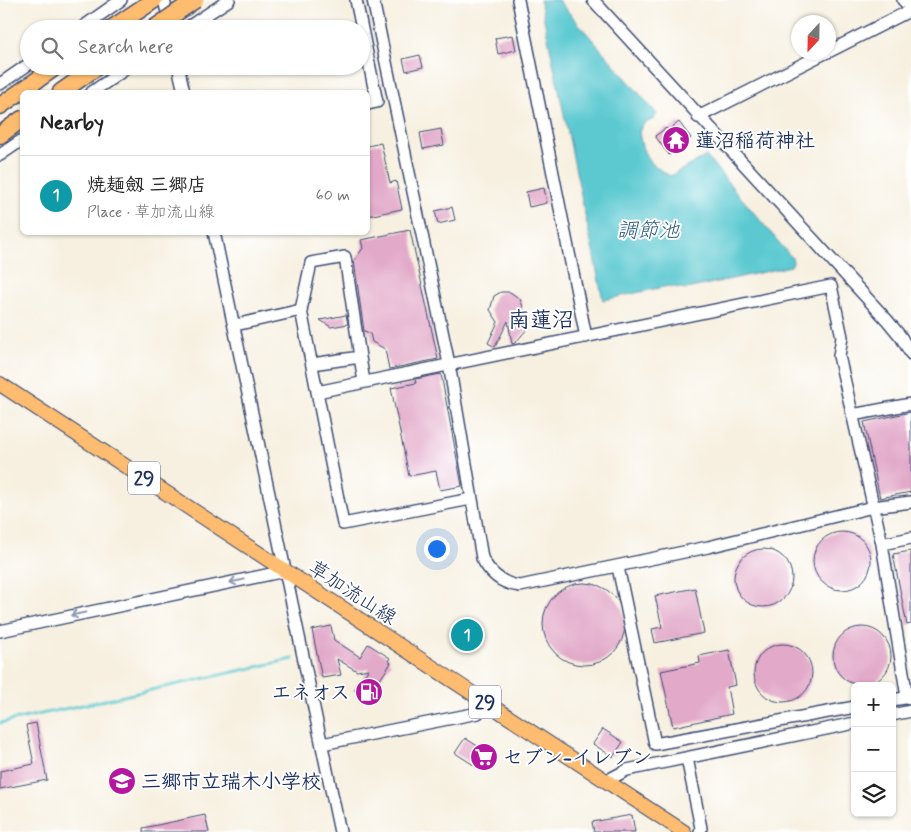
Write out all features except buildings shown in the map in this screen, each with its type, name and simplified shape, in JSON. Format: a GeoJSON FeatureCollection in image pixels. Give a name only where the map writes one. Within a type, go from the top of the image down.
{"type":"FeatureCollection","features":[{"type":"Feature","properties":{"kind":"highway"},"geometry":{"type":"LineString","coordinates":[[125,20],[154,0]]}},
{"type":"Feature","properties":{"kind":"highway"},"geometry":{"type":"LineString","coordinates":[[166,20],[196,0]]}},
{"type":"Feature","properties":{"kind":"highway"},"geometry":{"type":"LineString","coordinates":[[23,90],[44,75]]}},
{"type":"Feature","properties":{"kind":"highway"},"geometry":{"type":"LineString","coordinates":[[64,90],[85,75]]}},
{"type":"Feature","properties":{"kind":"highway"},"geometry":{"type":"LineString","coordinates":[[0,106],[20,92]]}},
{"type":"Feature","properties":{"kind":"highway"},"geometry":{"type":"LineString","coordinates":[[0,135],[20,121]]}},
{"type":"Feature","properties":{"kind":"main road","name":"草加流山線"},"geometry":{"type":"LineString","coordinates":[[0,384],[684,832]]}},
{"type":"Feature","properties":{"kind":"street"},"geometry":{"type":"LineString","coordinates":[[93,20],[121,0]]}},
{"type":"Feature","properties":{"kind":"street"},"geometry":{"type":"LineString","coordinates":[[164,0],[168,20]]}},
{"type":"Feature","properties":{"kind":"street"},"geometry":{"type":"LineString","coordinates":[[199,20],[229,0]]}},
{"type":"Feature","properties":{"kind":"street"},"geometry":{"type":"LineString","coordinates":[[356,0],[360,20]]}},
{"type":"Feature","properties":{"kind":"street"},"geometry":{"type":"LineString","coordinates":[[373,0],[448,364],[482,558],[487,569],[503,581],[511,585],[520,586],[618,567],[873,507],[911,502]]}},
{"type":"Feature","properties":{"kind":"street"},"geometry":{"type":"LineString","coordinates":[[518,0],[586,337]]}},
{"type":"Feature","properties":{"kind":"street"},"geometry":{"type":"LineString","coordinates":[[593,0],[698,117],[887,320],[901,337],[911,354]]}},
{"type":"Feature","properties":{"kind":"street"},"geometry":{"type":"LineString","coordinates":[[836,48],[911,9],[903,0]]}},
{"type":"Feature","properties":{"kind":"street"},"geometry":{"type":"LineString","coordinates":[[698,117],[812,60]]}},
{"type":"Feature","properties":{"kind":"street"},"geometry":{"type":"LineString","coordinates":[[370,68],[377,102],[370,104]]}},
{"type":"Feature","properties":{"kind":"street"},"geometry":{"type":"LineString","coordinates":[[0,84],[20,70]]}},
{"type":"Feature","properties":{"kind":"street"},"geometry":{"type":"LineString","coordinates":[[95,90],[117,75]]}},
{"type":"Feature","properties":{"kind":"street"},"geometry":{"type":"LineString","coordinates":[[180,75],[184,90]]}},
{"type":"Feature","properties":{"kind":"street"},"geometry":{"type":"LineString","coordinates":[[0,156],[20,141]]}},
{"type":"Feature","properties":{"kind":"street"},"geometry":{"type":"LineString","coordinates":[[215,235],[340,832]]}},
{"type":"Feature","properties":{"kind":"street"},"geometry":{"type":"LineString","coordinates":[[364,382],[345,258],[311,262],[302,310],[343,524],[472,499]]}},
{"type":"Feature","properties":{"kind":"street"},"geometry":{"type":"LineString","coordinates":[[317,392],[831,286],[842,337],[839,356],[882,544],[909,697],[896,699]]}},
{"type":"Feature","properties":{"kind":"street"},"geometry":{"type":"LineString","coordinates":[[234,324],[302,310]]}},
{"type":"Feature","properties":{"kind":"street"},"geometry":{"type":"LineString","coordinates":[[312,364],[360,357]]}},
{"type":"Feature","properties":{"kind":"street"},"geometry":{"type":"LineString","coordinates":[[852,415],[911,404]]}},
{"type":"Feature","properties":{"kind":"street"},"geometry":{"type":"LineString","coordinates":[[882,544],[911,538]]}},
{"type":"Feature","properties":{"kind":"street"},"geometry":{"type":"LineString","coordinates":[[618,567],[655,744],[851,708]]}},
{"type":"Feature","properties":{"kind":"street"},"geometry":{"type":"LineString","coordinates":[[0,630],[286,572]]}},
{"type":"Feature","properties":{"kind":"street"},"geometry":{"type":"LineString","coordinates":[[322,744],[478,713],[485,702]]}},
{"type":"Feature","properties":{"kind":"street"},"geometry":{"type":"LineString","coordinates":[[896,714],[911,711]]}},
{"type":"Feature","properties":{"kind":"street"},"geometry":{"type":"LineString","coordinates":[[606,781],[627,770],[851,724]]}},
{"type":"Feature","properties":{"kind":"street"},"geometry":{"type":"LineString","coordinates":[[687,758],[701,828],[700,832]]}},
{"type":"Feature","properties":{"kind":"water","name":"調節池"},"geometry":{"type":"Polygon","coordinates":[[[540,0],[558,0],[657,114],[654,119],[644,123],[639,131],[642,146],[652,163],[670,176],[706,156],[792,258],[791,266],[686,289],[668,286],[603,300],[540,0]]]}},
{"type":"Feature","properties":{"kind":"waterway"},"geometry":{"type":"LineString","coordinates":[[0,723],[293,659]]}},
{"type":"Feature","properties":{"kind":"place","name":"蓮沼稲荷神社"},"geometry":{"type":"Point","coordinates":[676,140]}},
{"type":"Feature","properties":{"kind":"place","name":"焼麺劔 三郷店"},"geometry":{"type":"Point","coordinates":[467,635]}},
{"type":"Feature","properties":{"kind":"place","name":"エネオス"},"geometry":{"type":"Point","coordinates":[369,692]}},
{"type":"Feature","properties":{"kind":"place","name":"セブン-イレブン"},"geometry":{"type":"Point","coordinates":[484,757]}},
{"type":"Feature","properties":{"kind":"place","name":"三郷市立瑞木小学校"},"geometry":{"type":"Point","coordinates":[122,781]}},
{"type":"Feature","properties":{"kind":"district","name":"南蓮沼"},"geometry":{"type":"Point","coordinates":[541,319]}}]}
